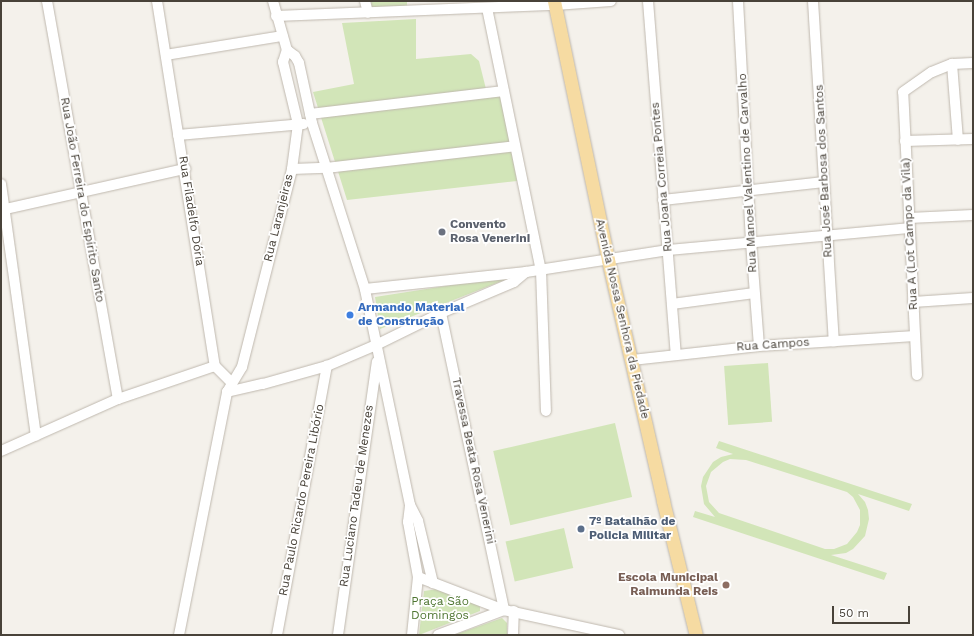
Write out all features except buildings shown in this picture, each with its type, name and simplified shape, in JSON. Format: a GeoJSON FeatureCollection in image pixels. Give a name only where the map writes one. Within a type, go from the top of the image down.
{"type":"FeatureCollection","features":[{"type":"Feature","properties":{"kind":"main road","name":"Avenida Nossa Senhora da Piedade"},"geometry":{"type":"LineString","coordinates":[[554,3],[608,260],[663,501],[696,635]]}},
{"type":"Feature","properties":{"kind":"street","name":"Rua João Ferreira do Espírito Santo"},"geometry":{"type":"LineString","coordinates":[[47,1],[118,400]]}},
{"type":"Feature","properties":{"kind":"street","name":"Rua Filadelfo Dória"},"geometry":{"type":"LineString","coordinates":[[157,1],[178,135],[185,169],[215,366]]}},
{"type":"Feature","properties":{"kind":"street","name":"Rua Laranjeiras"},"geometry":{"type":"LineString","coordinates":[[179,635],[229,387],[242,367],[292,169],[298,124],[284,62],[286,50],[273,1]]}},
{"type":"Feature","properties":{"kind":"street"},"geometry":{"type":"LineString","coordinates":[[366,1],[368,13]]}},
{"type":"Feature","properties":{"kind":"street"},"geometry":{"type":"LineString","coordinates":[[276,16],[368,13],[453,4],[487,8],[554,3],[611,1]]}},
{"type":"Feature","properties":{"kind":"street","name":"Rua Joana Correia Pontes"},"geometry":{"type":"LineString","coordinates":[[648,1],[676,354]]}},
{"type":"Feature","properties":{"kind":"street","name":"Rua Manoel Valentino de Carvalho"},"geometry":{"type":"LineString","coordinates":[[738,1],[754,293],[759,346]]}},
{"type":"Feature","properties":{"kind":"street","name":"Rua José Barbosa dos Santos"},"geometry":{"type":"LineString","coordinates":[[814,1],[834,341]]}},
{"type":"Feature","properties":{"kind":"street"},"geometry":{"type":"LineString","coordinates":[[487,8],[541,270],[546,411]]}},
{"type":"Feature","properties":{"kind":"street"},"geometry":{"type":"LineString","coordinates":[[166,55],[282,36]]}},
{"type":"Feature","properties":{"kind":"street","name":"Rua Laranjeiras"},"geometry":{"type":"LineString","coordinates":[[286,50],[295,56],[299,63],[311,119],[365,289],[378,357]]}},
{"type":"Feature","properties":{"kind":"street"},"geometry":{"type":"LineString","coordinates":[[958,140],[952,64],[973,63]]}},
{"type":"Feature","properties":{"kind":"street","name":"Rua A (Lot Campo da Vila)"},"geometry":{"type":"LineString","coordinates":[[917,375],[903,92],[932,72],[952,64]]}},
{"type":"Feature","properties":{"kind":"street"},"geometry":{"type":"LineString","coordinates":[[178,135],[298,124],[311,119],[504,91]]}},
{"type":"Feature","properties":{"kind":"street"},"geometry":{"type":"LineString","coordinates":[[905,142],[973,139]]}},
{"type":"Feature","properties":{"kind":"street"},"geometry":{"type":"LineString","coordinates":[[292,169],[326,168],[515,146]]}},
{"type":"Feature","properties":{"kind":"street"},"geometry":{"type":"LineString","coordinates":[[3,209],[185,169]]}},
{"type":"Feature","properties":{"kind":"street"},"geometry":{"type":"LineString","coordinates":[[663,200],[824,182]]}},
{"type":"Feature","properties":{"kind":"street"},"geometry":{"type":"LineString","coordinates":[[1,184],[3,209],[36,436]]}},
{"type":"Feature","properties":{"kind":"street"},"geometry":{"type":"LineString","coordinates":[[365,289],[526,272],[668,250],[828,236],[909,223],[973,215]]}},
{"type":"Feature","properties":{"kind":"street"},"geometry":{"type":"LineString","coordinates":[[1,451],[118,400],[215,366],[229,387],[327,366],[376,345],[441,313],[514,282],[526,272]]}},
{"type":"Feature","properties":{"kind":"street"},"geometry":{"type":"LineString","coordinates":[[672,304],[754,293]]}},
{"type":"Feature","properties":{"kind":"street"},"geometry":{"type":"LineString","coordinates":[[913,302],[973,298]]}},
{"type":"Feature","properties":{"kind":"street","name":"Travessa Beata Rosa Venerini"},"geometry":{"type":"LineString","coordinates":[[441,313],[509,610],[513,635]]}},
{"type":"Feature","properties":{"kind":"street","name":"Rua Campos"},"geometry":{"type":"LineString","coordinates":[[632,360],[759,346],[915,336]]}},
{"type":"Feature","properties":{"kind":"street"},"geometry":{"type":"LineString","coordinates":[[378,357],[410,505],[418,521],[433,583]]}},
{"type":"Feature","properties":{"kind":"street","name":"Rua Luciano Tadeu de Menezes"},"geometry":{"type":"LineString","coordinates":[[338,635],[378,357]]}},
{"type":"Feature","properties":{"kind":"street","name":"Rua Paulo Ricardo Pereira Libório"},"geometry":{"type":"LineString","coordinates":[[277,635],[327,366]]}},
{"type":"Feature","properties":{"kind":"street"},"geometry":{"type":"LineString","coordinates":[[410,505],[408,522],[418,577],[412,635]]}},
{"type":"Feature","properties":{"kind":"street"},"geometry":{"type":"LineString","coordinates":[[418,577],[509,610],[599,633],[619,635]]}},
{"type":"Feature","properties":{"kind":"street"},"geometry":{"type":"LineString","coordinates":[[438,635],[509,610]]}},
{"type":"Feature","properties":{"kind":"green space"},"geometry":{"type":"Polygon","coordinates":[[[371,1],[407,1],[407,7],[372,10],[371,1]]]}},
{"type":"Feature","properties":{"kind":"green space"},"geometry":{"type":"Polygon","coordinates":[[[416,19],[416,59],[471,54],[479,61],[488,97],[501,95],[517,181],[347,200],[313,92],[354,84],[342,23],[416,19]]]}},
{"type":"Feature","properties":{"kind":"green space"},"geometry":{"type":"Polygon","coordinates":[[[517,275],[380,329],[375,297],[517,275]]]}},
{"type":"Feature","properties":{"kind":"green space"},"geometry":{"type":"Polygon","coordinates":[[[768,363],[772,422],[728,425],[724,366],[768,363]]]}},
{"type":"Feature","properties":{"kind":"green space"},"geometry":{"type":"Polygon","coordinates":[[[615,423],[632,497],[510,525],[493,451],[615,423]]]}},
{"type":"Feature","properties":{"kind":"green space"},"geometry":{"type":"Polygon","coordinates":[[[719,441],[912,504],[909,511],[858,494],[865,502],[868,510],[869,519],[865,536],[853,549],[846,553],[831,555],[887,573],[884,580],[693,517],[695,511],[715,517],[704,504],[701,486],[703,477],[713,462],[721,457],[733,454],[716,448],[719,441]],[[730,459],[723,462],[711,472],[706,486],[709,502],[719,513],[825,549],[834,549],[847,544],[857,532],[860,525],[860,510],[853,497],[847,492],[746,460],[730,459]]]}},
{"type":"Feature","properties":{"kind":"green space"},"geometry":{"type":"Polygon","coordinates":[[[564,528],[573,568],[515,581],[506,541],[564,528]]]}},
{"type":"Feature","properties":{"kind":"green space","name":"Praça São Domingos"},"geometry":{"type":"Polygon","coordinates":[[[438,589],[480,605],[480,611],[419,635],[424,591],[438,589]]]}},
{"type":"Feature","properties":{"kind":"green space","name":"Praça São Domingos"},"geometry":{"type":"Polygon","coordinates":[[[502,618],[507,623],[507,635],[454,635],[502,618]]]}},
{"type":"Feature","properties":{"kind":"place","name":"Convento Rosa Venerini"},"geometry":{"type":"Point","coordinates":[442,232]}},
{"type":"Feature","properties":{"kind":"place","name":"Armando Material de Construção"},"geometry":{"type":"Point","coordinates":[350,315]}},
{"type":"Feature","properties":{"kind":"place","name":"7º Batalhão de Policia Militar"},"geometry":{"type":"Point","coordinates":[581,529]}},
{"type":"Feature","properties":{"kind":"place","name":"Escola Municipal Raimunda Reis"},"geometry":{"type":"Point","coordinates":[726,585]}}]}
